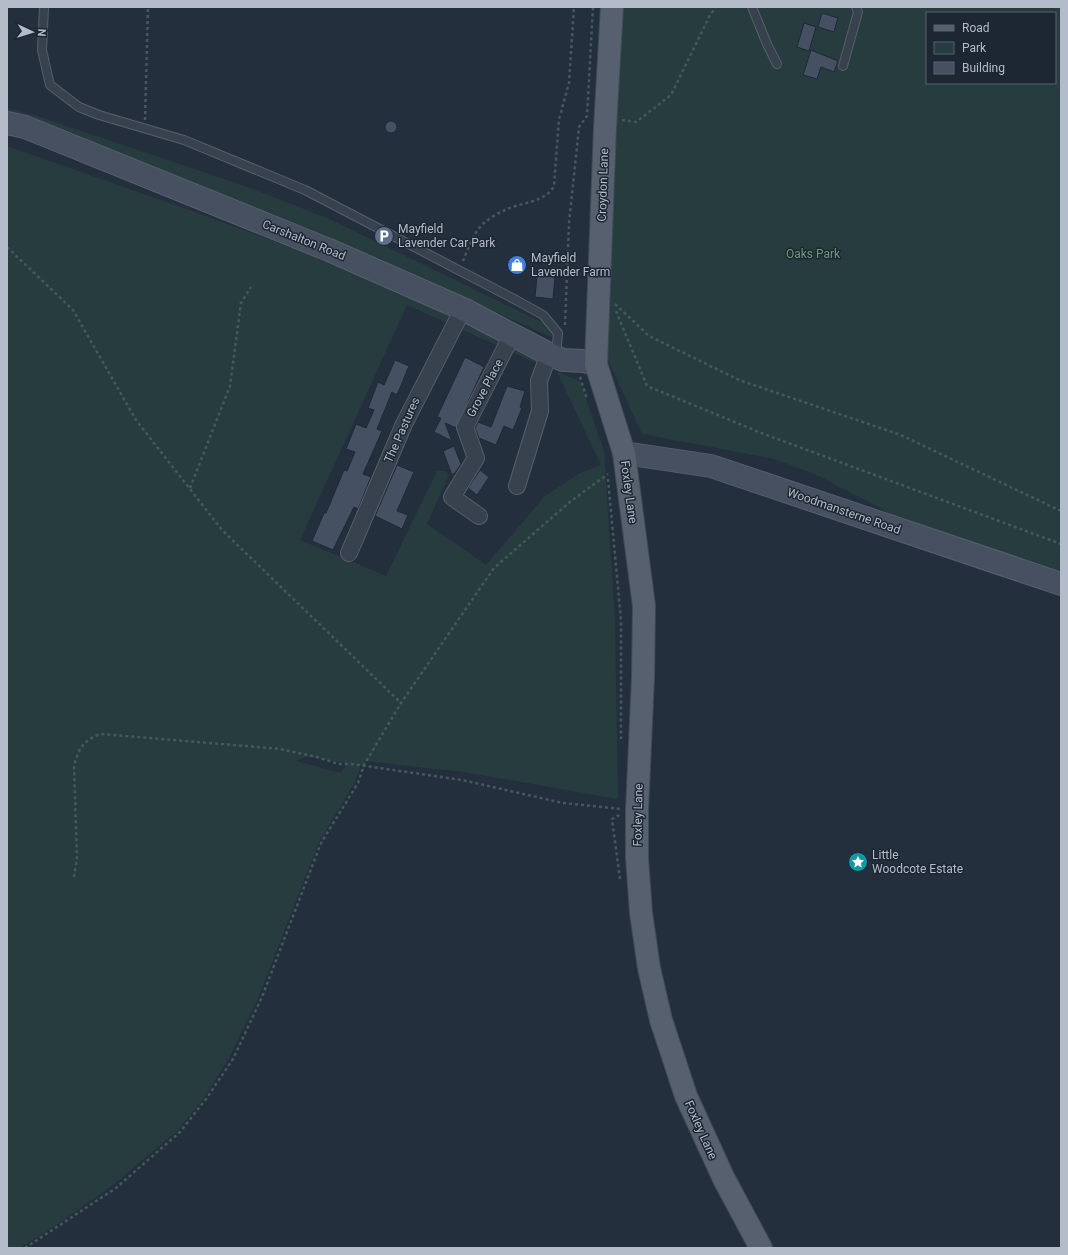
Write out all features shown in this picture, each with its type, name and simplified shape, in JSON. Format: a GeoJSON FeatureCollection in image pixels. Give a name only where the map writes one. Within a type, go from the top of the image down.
{"type":"FeatureCollection","features":[{"type":"Feature","properties":{"kind":"main road","name":"Croydon Lane"},"geometry":{"type":"LineString","coordinates":[[596,364],[605,116],[612,7]]}},
{"type":"Feature","properties":{"kind":"main road","name":"Carshalton Road"},"geometry":{"type":"LineString","coordinates":[[7,123],[25,128],[314,244],[462,309],[556,357],[596,364]]}},
{"type":"Feature","properties":{"kind":"main road","name":"Foxley Lane"},"geometry":{"type":"LineString","coordinates":[[596,364],[624,453],[644,606],[643,678],[637,811],[641,913],[649,968],[661,1020],[686,1096],[724,1179],[761,1248]]}},
{"type":"Feature","properties":{"kind":"main road","name":"Woodmansterne Road"},"geometry":{"type":"LineString","coordinates":[[624,453],[711,466],[1061,584]]}},
{"type":"Feature","properties":{"kind":"street","name":"The Pastures"},"geometry":{"type":"LineString","coordinates":[[349,554],[404,424],[462,309]]}},
{"type":"Feature","properties":{"kind":"street","name":"Grove Place"},"geometry":{"type":"LineString","coordinates":[[479,516],[452,497],[476,458],[465,427],[512,335]]}},
{"type":"Feature","properties":{"kind":"street"},"geometry":{"type":"LineString","coordinates":[[517,486],[540,411],[539,381],[556,357]]}},
{"type":"Feature","properties":{"kind":"lane"},"geometry":{"type":"LineString","coordinates":[[44,7],[42,50],[50,86],[79,107],[98,115],[184,140],[305,190],[459,270],[543,315],[558,333],[556,357]]}},
{"type":"Feature","properties":{"kind":"lane"},"geometry":{"type":"LineString","coordinates":[[752,7],[777,64]]}},
{"type":"Feature","properties":{"kind":"lane"},"geometry":{"type":"LineString","coordinates":[[844,66],[858,12],[856,7]]}},
{"type":"Feature","properties":{"kind":"path"},"geometry":{"type":"LineString","coordinates":[[145,128],[148,7]]}},
{"type":"Feature","properties":{"kind":"path"},"geometry":{"type":"LineString","coordinates":[[459,270],[469,246],[483,224],[506,209],[545,196],[551,192],[554,186],[559,118],[569,84],[574,7]]}},
{"type":"Feature","properties":{"kind":"path"},"geometry":{"type":"LineString","coordinates":[[565,332],[569,223],[579,126],[587,116],[593,7]]}},
{"type":"Feature","properties":{"kind":"path"},"geometry":{"type":"LineString","coordinates":[[623,128],[624,120],[636,122],[671,95],[710,15],[716,7]]}},
{"type":"Feature","properties":{"kind":"path"},"geometry":{"type":"LineString","coordinates":[[7,247],[73,310],[136,420],[222,530],[401,703]]}},
{"type":"Feature","properties":{"kind":"path"},"geometry":{"type":"LineString","coordinates":[[190,488],[230,386],[241,303],[251,288]]}},
{"type":"Feature","properties":{"kind":"path"},"geometry":{"type":"LineString","coordinates":[[1061,511],[901,435],[739,380],[649,336],[612,301],[647,386],[764,434],[1061,544]]}},
{"type":"Feature","properties":{"kind":"path"},"geometry":{"type":"LineString","coordinates":[[556,357],[565,367],[580,376],[588,400]]}},
{"type":"Feature","properties":{"kind":"path"},"geometry":{"type":"LineString","coordinates":[[25,1248],[116,1188],[180,1132],[206,1100],[232,1059],[262,996],[322,843],[358,783],[364,766],[401,703],[494,568],[571,502],[608,474],[607,466]]}},
{"type":"Feature","properties":{"kind":"path"},"geometry":{"type":"LineString","coordinates":[[74,878],[77,856],[74,767],[77,753],[81,744],[90,738],[101,734],[280,749],[317,757],[338,764],[364,766],[462,780],[563,803],[637,811]]}},
{"type":"Feature","properties":{"kind":"green space","name":"Oaks Park"},"geometry":{"type":"Polygon","coordinates":[[[612,7],[1061,7],[1061,595],[1013,578],[819,476],[774,459],[642,434],[608,360],[605,128],[612,7]]]}},
{"type":"Feature","properties":{"kind":"green space"},"geometry":{"type":"Polygon","coordinates":[[[7,108],[43,118],[248,187],[327,218],[558,330],[551,337],[339,242],[7,116],[7,108]]]}},
{"type":"Feature","properties":{"kind":"green space"},"geometry":{"type":"Polygon","coordinates":[[[7,146],[198,213],[325,260],[542,355],[536,363],[407,305],[300,540],[386,576],[437,471],[445,471],[449,475],[427,524],[486,565],[545,496],[580,473],[601,465],[557,372],[580,381],[604,451],[615,620],[618,799],[463,772],[366,761],[364,765],[361,765],[355,782],[319,842],[259,996],[230,1056],[204,1098],[177,1131],[113,1185],[49,1230],[20,1248],[7,1248],[7,146]],[[306,757],[296,761],[341,773],[347,763],[306,757]]]}},
{"type":"Feature","properties":{"kind":"building"},"geometry":{"type":"Polygon","coordinates":[[[822,13],[838,18],[834,32],[818,27],[822,13]]]}},
{"type":"Feature","properties":{"kind":"building"},"geometry":{"type":"Polygon","coordinates":[[[804,23],[816,27],[809,51],[797,47],[804,23]]]}},
{"type":"Feature","properties":{"kind":"building"},"geometry":{"type":"Polygon","coordinates":[[[811,50],[838,61],[834,72],[821,67],[817,79],[803,75],[811,50]]]}},
{"type":"Feature","properties":{"kind":"building"},"geometry":{"type":"Polygon","coordinates":[[[393,121],[396,122],[396,132],[389,133],[386,132],[385,125],[386,122],[393,121]]]}},
{"type":"Feature","properties":{"kind":"building"},"geometry":{"type":"Polygon","coordinates":[[[537,276],[555,277],[553,299],[535,297],[537,276]]]}},
{"type":"Feature","properties":{"kind":"building"},"geometry":{"type":"Polygon","coordinates":[[[465,357],[484,367],[456,428],[445,423],[452,441],[434,432],[441,418],[437,417],[465,357]]]}},
{"type":"Feature","properties":{"kind":"building"},"geometry":{"type":"Polygon","coordinates":[[[395,360],[409,366],[397,395],[392,392],[377,429],[382,431],[363,474],[371,477],[358,509],[354,507],[333,550],[312,541],[324,513],[326,513],[344,470],[347,471],[355,452],[346,449],[356,424],[366,428],[374,410],[368,408],[378,382],[384,385],[395,360]]]}},
{"type":"Feature","properties":{"kind":"building"},"geometry":{"type":"Polygon","coordinates":[[[507,386],[525,391],[520,407],[522,408],[513,430],[504,426],[496,445],[479,438],[475,428],[478,422],[491,427],[507,386]]]}},
{"type":"Feature","properties":{"kind":"building"},"geometry":{"type":"Polygon","coordinates":[[[454,446],[461,464],[452,475],[443,451],[454,446]]]}},
{"type":"Feature","properties":{"kind":"building"},"geometry":{"type":"Polygon","coordinates":[[[397,465],[414,472],[397,511],[408,515],[402,529],[375,516],[397,465]]]}},
{"type":"Feature","properties":{"kind":"building"},"geometry":{"type":"Polygon","coordinates":[[[480,470],[489,477],[477,495],[468,488],[480,470]]]}},
{"type":"Feature","properties":{"kind":"place","name":"Mayfield Lavender Car Park"},"geometry":{"type":"Point","coordinates":[384,236]}},
{"type":"Feature","properties":{"kind":"place","name":"Mayfield Lavender Farm"},"geometry":{"type":"Point","coordinates":[517,265]}},
{"type":"Feature","properties":{"kind":"place","name":"Little Woodcote Estate"},"geometry":{"type":"Point","coordinates":[858,862]}}]}
